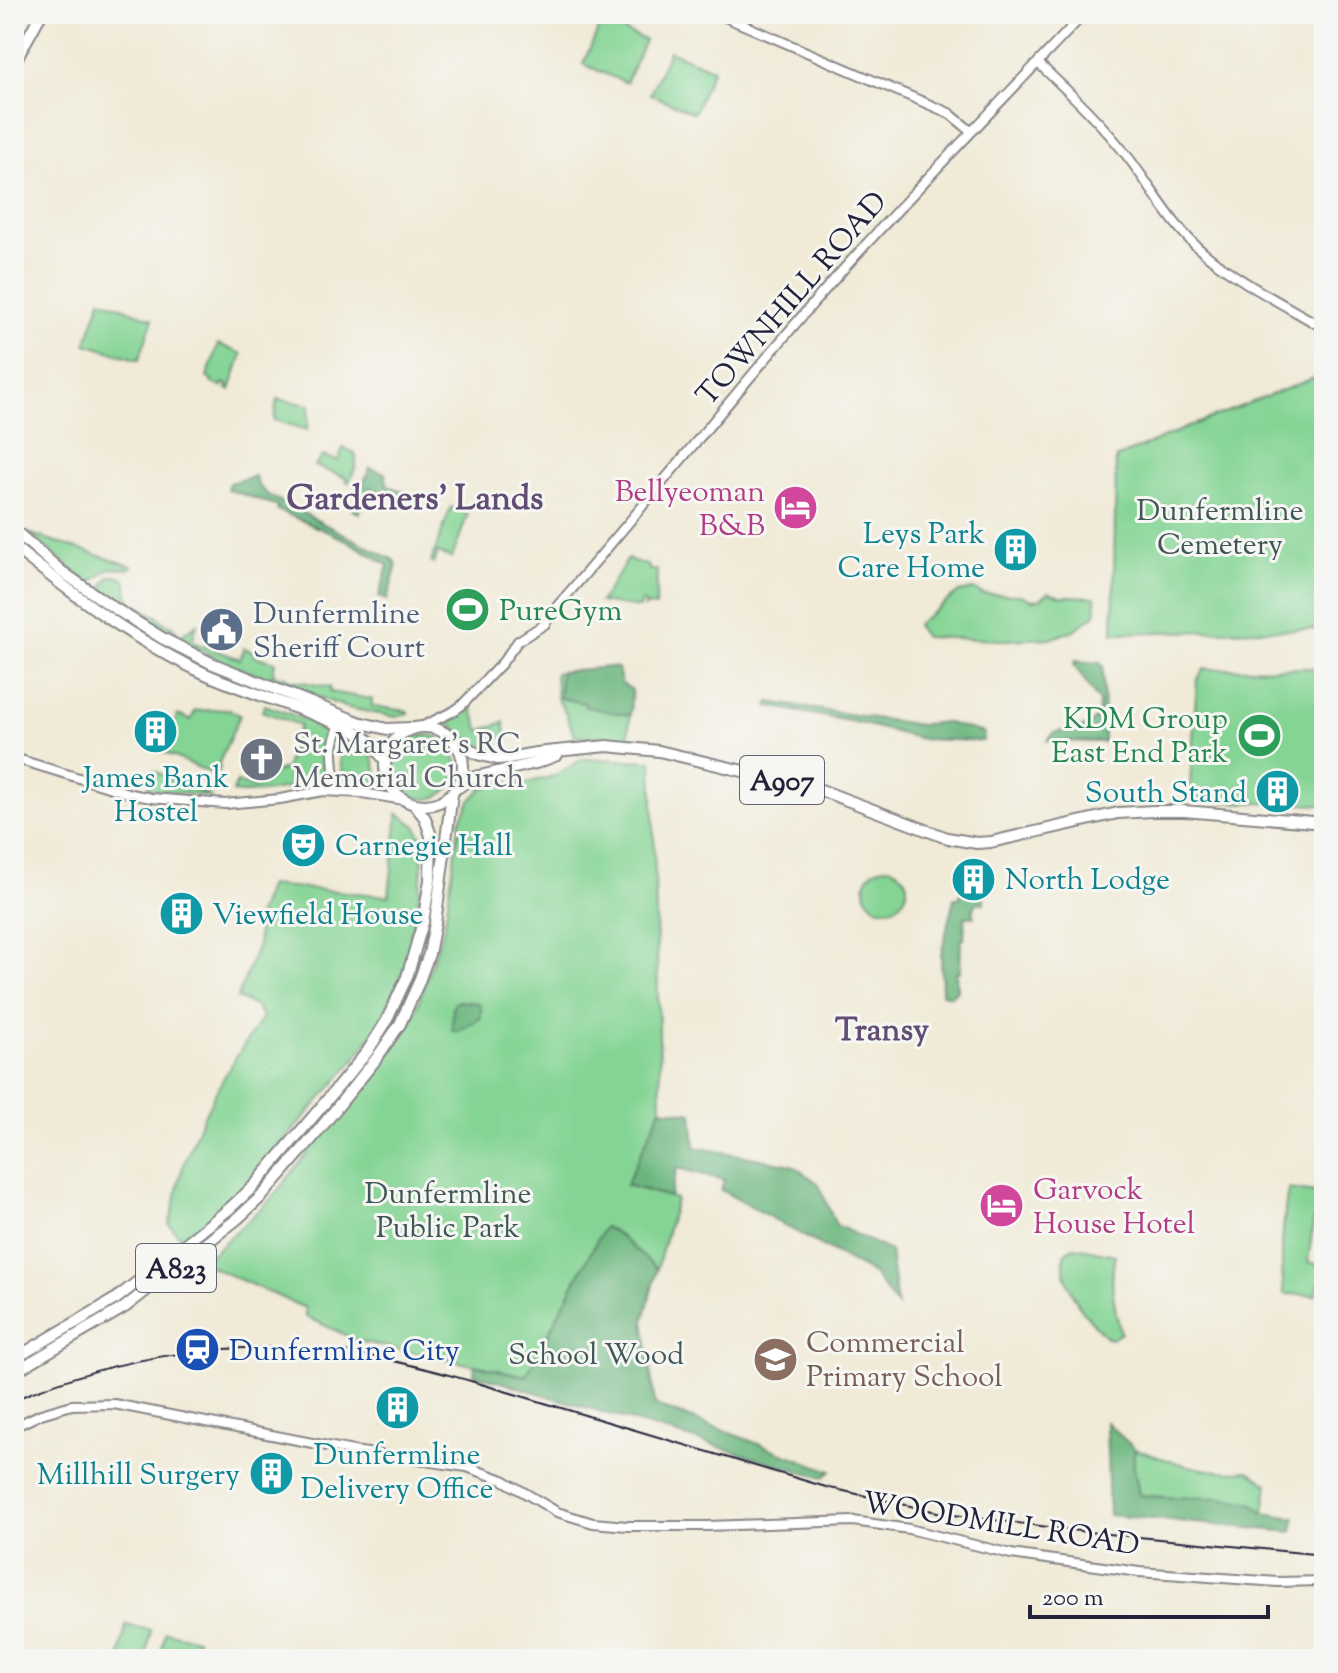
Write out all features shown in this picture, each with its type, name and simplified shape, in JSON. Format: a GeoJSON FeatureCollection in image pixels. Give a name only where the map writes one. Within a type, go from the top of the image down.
{"type":"FeatureCollection","features":[{"type":"Feature","properties":{"kind":"main road"},"geometry":{"type":"LineString","coordinates":[[14,63],[41,14]]}},
{"type":"Feature","properties":{"kind":"main road","name":"A907"},"geometry":{"type":"LineString","coordinates":[[14,530],[61,571],[162,638],[211,663],[342,720],[368,740],[385,760],[389,784],[397,795],[409,802],[430,805],[442,802],[471,778],[536,763],[566,751]]}},
{"type":"Feature","properties":{"kind":"main road","name":"A907"},"geometry":{"type":"LineString","coordinates":[[14,547],[84,602],[156,648],[207,674],[342,720],[387,729],[423,726],[441,730],[469,750],[486,757],[497,759],[607,746],[659,751],[795,782],[947,838],[963,841],[991,842],[1118,813],[1153,811],[1324,823]]}},
{"type":"Feature","properties":{"kind":"main road"},"geometry":{"type":"LineString","coordinates":[[385,760],[395,738],[411,728]]}},
{"type":"Feature","properties":{"kind":"main road"},"geometry":{"type":"LineString","coordinates":[[450,736],[460,750],[463,763],[462,778],[454,792]]}},
{"type":"Feature","properties":{"kind":"main road","name":"A823"},"geometry":{"type":"LineString","coordinates":[[14,1372],[125,1307],[194,1255],[263,1195],[331,1117],[376,1059],[400,1024],[429,954],[454,792]]}},
{"type":"Feature","properties":{"kind":"main road","name":"A823"},"geometry":{"type":"LineString","coordinates":[[14,1359],[117,1298],[229,1209],[254,1186],[367,1052],[386,1022],[407,977],[423,922],[430,880],[431,836],[425,818],[409,802]]}},
{"type":"Feature","properties":{"kind":"street"},"geometry":{"type":"LineString","coordinates":[[718,14],[949,113],[971,131]]}},
{"type":"Feature","properties":{"kind":"street","name":"TOWNHILL ROAD"},"geometry":{"type":"LineString","coordinates":[[423,726],[462,705],[502,663],[515,644],[545,624],[824,292],[971,131],[1084,14]]}},
{"type":"Feature","properties":{"kind":"street"},"geometry":{"type":"LineString","coordinates":[[1038,63],[1092,115],[1130,159],[1175,222],[1202,251],[1246,283],[1324,328]]}},
{"type":"Feature","properties":{"kind":"street"},"geometry":{"type":"LineString","coordinates":[[323,791],[333,780],[333,747],[342,720]]}},
{"type":"Feature","properties":{"kind":"street"},"geometry":{"type":"LineString","coordinates":[[14,758],[151,798],[244,803],[323,791],[362,793],[409,802]]}},
{"type":"Feature","properties":{"kind":"street","name":"WOODMILL ROAD"},"geometry":{"type":"LineString","coordinates":[[14,1427],[41,1414],[72,1405],[114,1404],[353,1451],[461,1466],[490,1474],[557,1512],[593,1523],[707,1526],[853,1521],[909,1529],[1011,1554],[1139,1572],[1278,1582],[1324,1581]]}},
{"type":"Feature","properties":{"kind":"green space"},"geometry":{"type":"Polygon","coordinates":[[[602,21],[645,40],[626,83],[583,64],[602,21]]]}},
{"type":"Feature","properties":{"kind":"green space"},"geometry":{"type":"Polygon","coordinates":[[[669,51],[713,69],[694,113],[650,94],[669,51]]]}},
{"type":"Feature","properties":{"kind":"green space"},"geometry":{"type":"Polygon","coordinates":[[[101,299],[153,319],[139,360],[86,344],[101,299]]]}},
{"type":"Feature","properties":{"kind":"green space"},"geometry":{"type":"Polygon","coordinates":[[[218,344],[242,354],[230,390],[227,389],[228,385],[223,383],[222,387],[207,378],[218,344]]]}},
{"type":"Feature","properties":{"kind":"green space","name":"Dunfermline Cemetery"},"geometry":{"type":"Polygon","coordinates":[[[1324,374],[1324,629],[1113,633],[1116,458],[1324,374]]]}},
{"type":"Feature","properties":{"kind":"green space"},"geometry":{"type":"Polygon","coordinates":[[[277,399],[310,405],[307,430],[274,420],[277,399]]]}},
{"type":"Feature","properties":{"kind":"green space"},"geometry":{"type":"Polygon","coordinates":[[[343,448],[355,453],[356,457],[349,482],[315,466],[323,456],[338,461],[343,448]]]}},
{"type":"Feature","properties":{"kind":"green space"},"geometry":{"type":"Polygon","coordinates":[[[370,468],[385,473],[388,486],[410,494],[407,503],[369,487],[359,513],[352,510],[370,468]]]}},
{"type":"Feature","properties":{"kind":"green space"},"geometry":{"type":"Polygon","coordinates":[[[255,476],[258,485],[268,495],[394,560],[397,565],[387,600],[379,597],[388,565],[344,539],[277,510],[278,506],[227,489],[229,483],[255,476]]]}},
{"type":"Feature","properties":{"kind":"green space"},"geometry":{"type":"Polygon","coordinates":[[[451,507],[468,514],[452,558],[438,553],[434,564],[431,562],[451,507]]]}},
{"type":"Feature","properties":{"kind":"green space"},"geometry":{"type":"Polygon","coordinates":[[[28,533],[132,566],[129,569],[110,568],[87,582],[28,533]]]}},
{"type":"Feature","properties":{"kind":"green space"},"geometry":{"type":"Polygon","coordinates":[[[628,559],[649,566],[649,570],[657,570],[656,607],[647,605],[645,608],[642,602],[639,608],[600,602],[628,559]]]}},
{"type":"Feature","properties":{"kind":"green space"},"geometry":{"type":"Polygon","coordinates":[[[111,576],[125,580],[130,602],[173,626],[177,632],[175,636],[107,596],[104,584],[111,576]]]}},
{"type":"Feature","properties":{"kind":"green space"},"geometry":{"type":"Polygon","coordinates":[[[973,589],[983,594],[1021,595],[1032,600],[1040,599],[1049,592],[1061,596],[1095,597],[1096,614],[1074,630],[1053,638],[925,637],[916,625],[959,592],[973,589]]]}},
{"type":"Feature","properties":{"kind":"green space"},"geometry":{"type":"Polygon","coordinates":[[[197,624],[192,642],[240,659],[244,648],[255,652],[254,656],[275,662],[273,675],[330,687],[330,692],[372,699],[372,706],[408,711],[408,714],[396,717],[348,708],[228,664],[183,642],[183,634],[197,624]]]}},
{"type":"Feature","properties":{"kind":"green space"},"geometry":{"type":"Polygon","coordinates":[[[1075,661],[1100,663],[1103,666],[1104,742],[1047,741],[1054,733],[1088,726],[1098,716],[1099,702],[1074,666],[1075,661]]]}},
{"type":"Feature","properties":{"kind":"green space"},"geometry":{"type":"Polygon","coordinates":[[[618,668],[621,683],[632,690],[630,715],[585,707],[584,703],[560,698],[560,672],[618,668]]]}},
{"type":"Feature","properties":{"kind":"green space","name":"KDM Group East End Park"},"geometry":{"type":"Polygon","coordinates":[[[1324,668],[1324,805],[1189,799],[1197,680],[1204,669],[1324,668]]]}},
{"type":"Feature","properties":{"kind":"green space"},"geometry":{"type":"Polygon","coordinates":[[[560,672],[561,698],[630,715],[628,741],[574,734],[557,698],[555,673],[560,672]]]}},
{"type":"Feature","properties":{"kind":"green space"},"geometry":{"type":"Polygon","coordinates":[[[769,702],[920,725],[944,722],[984,733],[983,741],[922,739],[859,723],[768,706],[769,702]]]}},
{"type":"Feature","properties":{"kind":"green space"},"geometry":{"type":"Polygon","coordinates":[[[265,705],[315,723],[324,732],[323,756],[328,776],[278,790],[233,792],[237,782],[255,788],[275,772],[285,769],[300,725],[262,711],[265,705]]]}},
{"type":"Feature","properties":{"kind":"green space"},"geometry":{"type":"Polygon","coordinates":[[[471,705],[480,731],[504,722],[507,738],[497,741],[501,752],[484,749],[483,752],[446,721],[471,705]]]}},
{"type":"Feature","properties":{"kind":"green space"},"geometry":{"type":"Polygon","coordinates":[[[228,709],[240,715],[218,765],[217,776],[161,751],[178,715],[191,720],[195,711],[228,709]]]}},
{"type":"Feature","properties":{"kind":"green space"},"geometry":{"type":"Polygon","coordinates":[[[419,735],[431,735],[448,744],[455,755],[455,779],[448,790],[431,799],[419,799],[407,794],[398,785],[393,773],[393,761],[398,749],[407,740],[419,735]]]}},
{"type":"Feature","properties":{"kind":"green space"},"geometry":{"type":"Polygon","coordinates":[[[346,737],[361,743],[363,741],[368,746],[383,791],[349,785],[340,761],[346,737]]]}},
{"type":"Feature","properties":{"kind":"green space","name":"Dunfermline Public Park"},"geometry":{"type":"Polygon","coordinates":[[[583,759],[652,761],[661,1109],[627,1185],[676,1199],[657,1269],[615,1232],[604,1227],[526,1376],[358,1341],[305,1316],[305,1308],[202,1263],[271,1199],[411,1024],[444,927],[460,821],[470,801],[482,788],[554,776],[583,759]]]}},
{"type":"Feature","properties":{"kind":"green space"},"geometry":{"type":"Polygon","coordinates":[[[154,771],[212,797],[147,789],[154,771]]]}},
{"type":"Feature","properties":{"kind":"green space","name":"Dunfermline Public Park"},"geometry":{"type":"Polygon","coordinates":[[[398,813],[416,826],[424,841],[418,915],[400,980],[379,1024],[353,1062],[262,1168],[204,1224],[182,1239],[169,1224],[182,1170],[217,1090],[263,1017],[255,1006],[237,998],[258,944],[257,917],[269,885],[389,896],[398,813]]]}},
{"type":"Feature","properties":{"kind":"green space"},"geometry":{"type":"Polygon","coordinates":[[[886,867],[901,873],[907,888],[901,903],[886,909],[871,903],[865,888],[871,873],[886,867]]]}},
{"type":"Feature","properties":{"kind":"green space"},"geometry":{"type":"Polygon","coordinates":[[[962,891],[984,892],[984,903],[977,902],[974,917],[965,917],[960,972],[956,972],[957,990],[951,996],[942,994],[941,955],[954,898],[959,898],[962,891]]]}},
{"type":"Feature","properties":{"kind":"green space"},"geometry":{"type":"Polygon","coordinates":[[[458,1001],[478,1003],[481,1018],[458,1031],[452,1030],[453,1005],[458,1001]]]}},
{"type":"Feature","properties":{"kind":"green space"},"geometry":{"type":"Polygon","coordinates":[[[661,1109],[692,1113],[695,1147],[792,1165],[818,1183],[836,1225],[890,1251],[897,1306],[873,1274],[721,1190],[724,1180],[677,1168],[670,1197],[626,1185],[661,1109]]]}},
{"type":"Feature","properties":{"kind":"green space"},"geometry":{"type":"Polygon","coordinates":[[[1288,1189],[1323,1194],[1313,1224],[1308,1262],[1324,1266],[1316,1295],[1284,1294],[1282,1242],[1288,1189]]]}},
{"type":"Feature","properties":{"kind":"green space","name":"School Wood"},"geometry":{"type":"Polygon","coordinates":[[[604,1227],[615,1232],[657,1269],[644,1320],[655,1405],[831,1471],[823,1478],[474,1374],[475,1365],[526,1376],[604,1227]]]}},
{"type":"Feature","properties":{"kind":"green space"},"geometry":{"type":"Polygon","coordinates":[[[1075,1247],[1115,1255],[1113,1294],[1121,1333],[1112,1339],[1107,1338],[1085,1314],[1069,1287],[1064,1256],[1066,1251],[1075,1247]]]}},
{"type":"Feature","properties":{"kind":"green space"},"geometry":{"type":"Polygon","coordinates":[[[1106,1422],[1135,1449],[1134,1467],[1139,1495],[1221,1498],[1252,1503],[1264,1513],[1295,1518],[1292,1532],[1109,1515],[1106,1422]]]}},
{"type":"Feature","properties":{"kind":"green space"},"geometry":{"type":"Polygon","coordinates":[[[1135,1449],[1205,1469],[1249,1471],[1268,1484],[1264,1513],[1252,1503],[1139,1495],[1134,1466],[1135,1449]]]}},
{"type":"Feature","properties":{"kind":"green space"},"geometry":{"type":"Polygon","coordinates":[[[126,1625],[151,1630],[146,1659],[119,1659],[126,1625]]]}},
{"type":"Feature","properties":{"kind":"green space"},"geometry":{"type":"Polygon","coordinates":[[[165,1632],[197,1639],[193,1659],[160,1659],[165,1632]]]}},
{"type":"Feature","properties":{"kind":"railway"},"geometry":{"type":"LineString","coordinates":[[14,1400],[96,1371],[182,1353],[270,1348],[358,1354],[471,1381],[826,1487],[946,1514],[1087,1532],[1324,1555]]}},
{"type":"Feature","properties":{"kind":"place","name":"Bellyeoman B&B"},"geometry":{"type":"Point","coordinates":[796,508]}},
{"type":"Feature","properties":{"kind":"place","name":"Leys Park Care Home"},"geometry":{"type":"Point","coordinates":[1016,550]}},
{"type":"Feature","properties":{"kind":"place","name":"PureGym"},"geometry":{"type":"Point","coordinates":[468,610]}},
{"type":"Feature","properties":{"kind":"place","name":"Dunfermline Sheriff Court"},"geometry":{"type":"Point","coordinates":[222,630]}},
{"type":"Feature","properties":{"kind":"place","name":"James Bank Hostel"},"geometry":{"type":"Point","coordinates":[156,731]}},
{"type":"Feature","properties":{"kind":"place","name":"KDM Group East End Park"},"geometry":{"type":"Point","coordinates":[1259,735]}},
{"type":"Feature","properties":{"kind":"place","name":"St. Margaret's RC Memorial Church"},"geometry":{"type":"Point","coordinates":[262,760]}},
{"type":"Feature","properties":{"kind":"place","name":"South Stand"},"geometry":{"type":"Point","coordinates":[1278,792]}},
{"type":"Feature","properties":{"kind":"place","name":"Carnegie Hall"},"geometry":{"type":"Point","coordinates":[304,845]}},
{"type":"Feature","properties":{"kind":"place","name":"North Lodge"},"geometry":{"type":"Point","coordinates":[974,879]}},
{"type":"Feature","properties":{"kind":"place","name":"Viewfield House"},"geometry":{"type":"Point","coordinates":[181,914]}},
{"type":"Feature","properties":{"kind":"place","name":"Garvock House Hotel"},"geometry":{"type":"Point","coordinates":[1002,1206]}},
{"type":"Feature","properties":{"kind":"place","name":"Dunfermline City"},"geometry":{"type":"Point","coordinates":[198,1350]}},
{"type":"Feature","properties":{"kind":"place","name":"Commercial Primary School"},"geometry":{"type":"Point","coordinates":[775,1359]}},
{"type":"Feature","properties":{"kind":"place","name":"Dunfermline Delivery Office"},"geometry":{"type":"Point","coordinates":[397,1408]}},
{"type":"Feature","properties":{"kind":"place","name":"Millhill Surgery"},"geometry":{"type":"Point","coordinates":[271,1474]}},
{"type":"Feature","properties":{"kind":"district","name":"Gardeners' Lands"},"geometry":{"type":"Point","coordinates":[415,497]}},
{"type":"Feature","properties":{"kind":"district","name":"Transy"},"geometry":{"type":"Point","coordinates":[882,1029]}}]}
